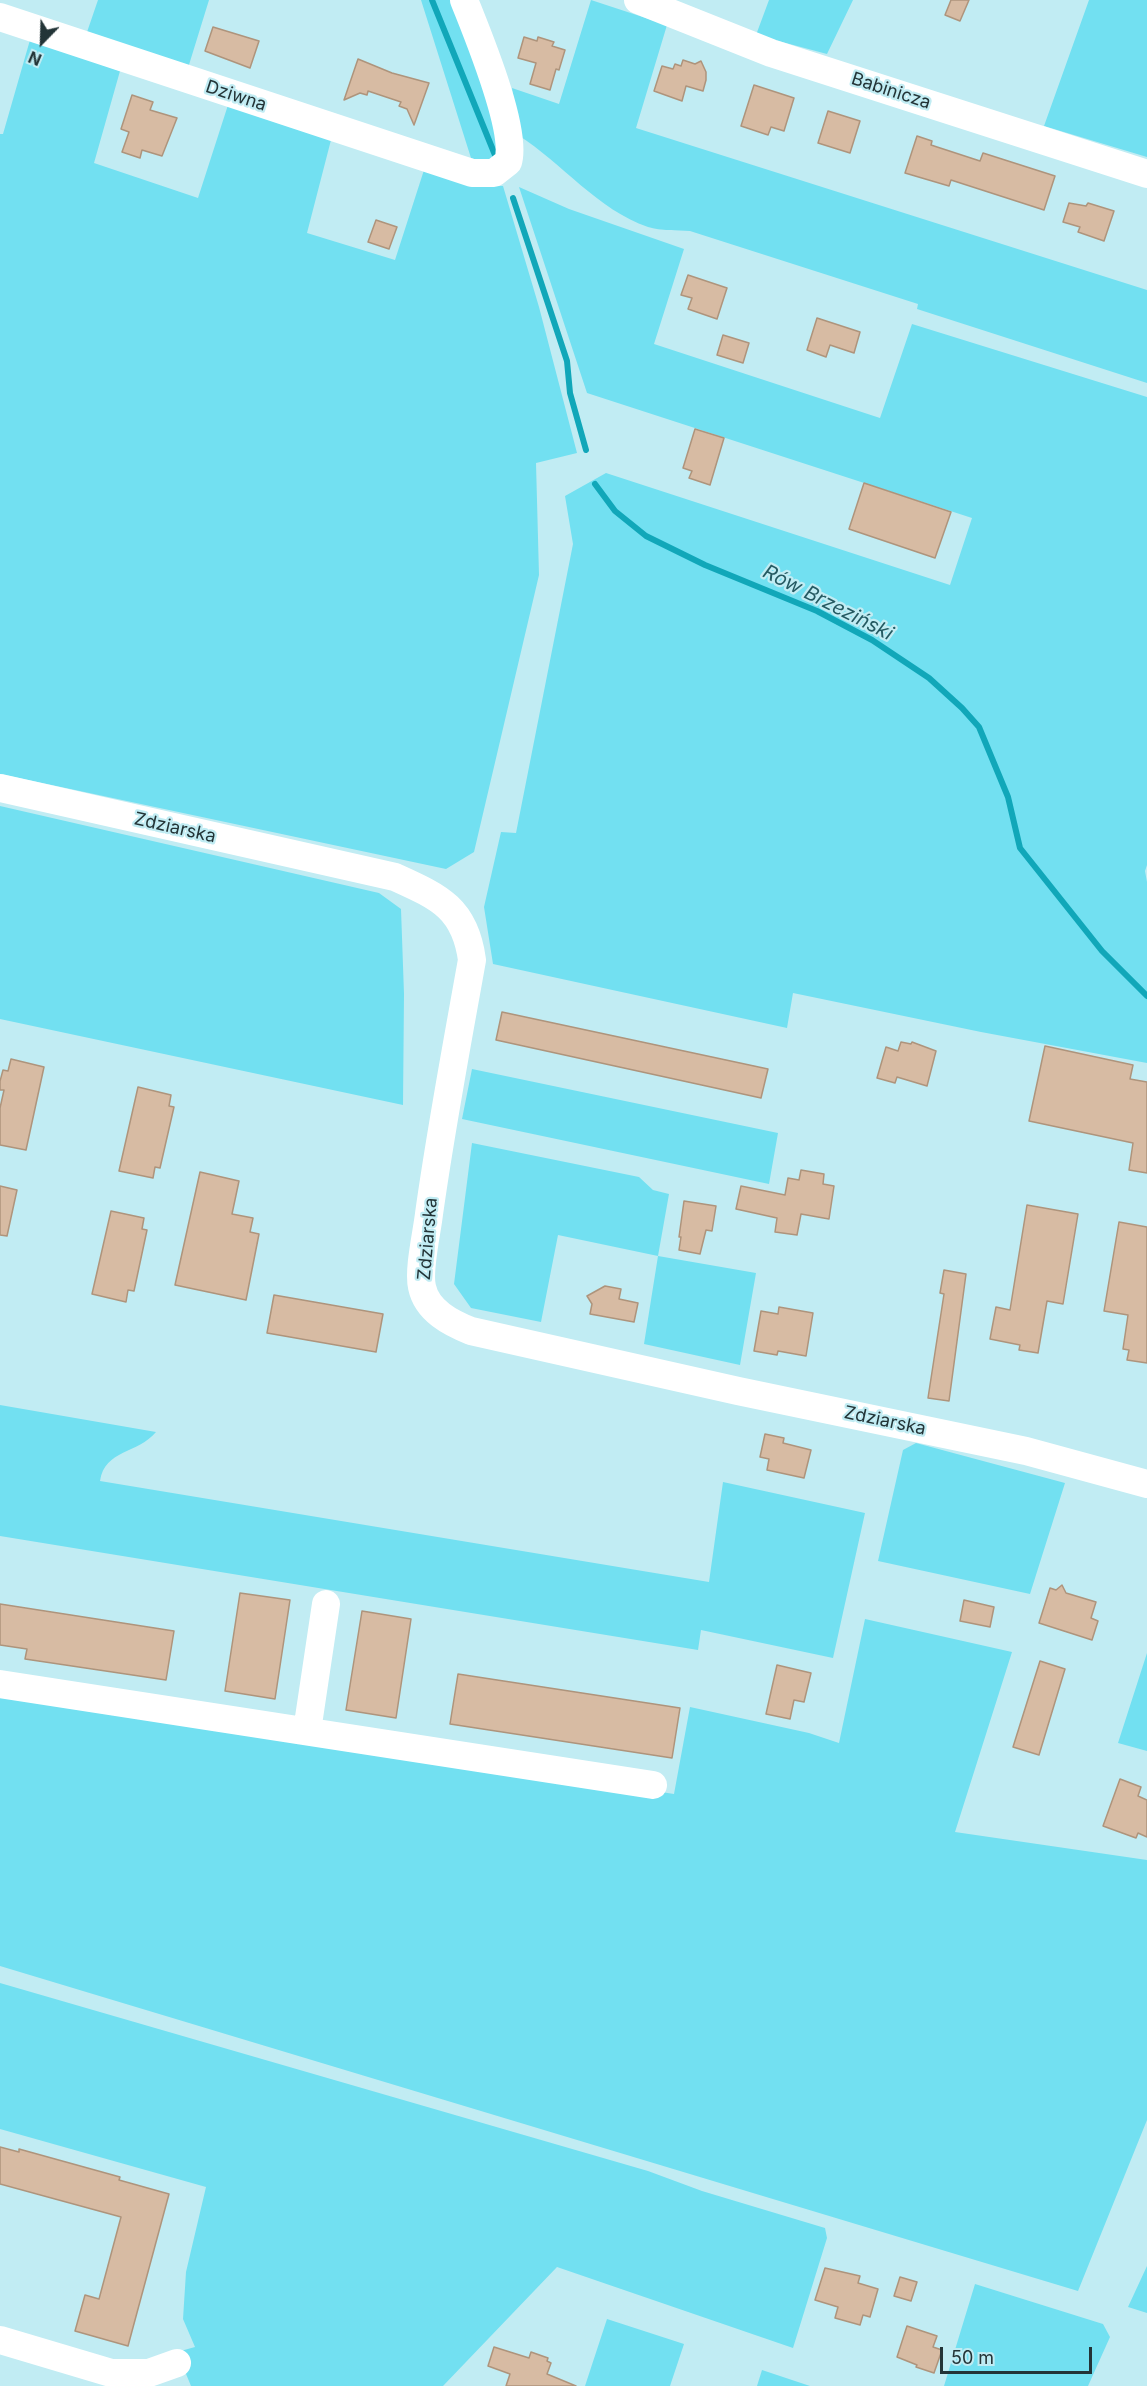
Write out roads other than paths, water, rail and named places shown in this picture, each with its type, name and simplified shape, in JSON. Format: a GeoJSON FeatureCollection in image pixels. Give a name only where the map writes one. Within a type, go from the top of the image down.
{"type":"FeatureCollection","features":[{"type":"Feature","properties":{"kind":"street","name":"Dziwna"},"geometry":{"type":"LineString","coordinates":[[0,17],[472,173],[494,173],[508,162],[510,154],[493,74],[464,0]]}},
{"type":"Feature","properties":{"kind":"street","name":"Babinicza"},"geometry":{"type":"LineString","coordinates":[[638,0],[771,53],[1147,174]]}},
{"type":"Feature","properties":{"kind":"street","name":"Zdziarska"},"geometry":{"type":"LineString","coordinates":[[0,788],[395,878],[434,896],[454,911],[469,937],[472,960],[441,1128],[423,1262],[422,1287],[429,1303],[448,1321],[471,1331],[1026,1451],[1147,1484]]}},
{"type":"Feature","properties":{"kind":"street"},"geometry":{"type":"LineString","coordinates":[[307,1731],[326,1604]]}},
{"type":"Feature","properties":{"kind":"street"},"geometry":{"type":"LineString","coordinates":[[0,1684],[653,1785]]}},
{"type":"Feature","properties":{"kind":"street"},"geometry":{"type":"LineString","coordinates":[[0,2340],[111,2373],[149,2373],[177,2363]]}},
{"type":"Feature","properties":{"kind":"waterway","name":"Rów Brzeziński"},"geometry":{"type":"LineString","coordinates":[[432,0],[495,155]]}},
{"type":"Feature","properties":{"kind":"waterway","name":"Rów Brzeziński"},"geometry":{"type":"LineString","coordinates":[[513,198],[567,361],[570,393],[586,450]]}},
{"type":"Feature","properties":{"kind":"waterway","name":"Rów Brzeziński"},"geometry":{"type":"LineString","coordinates":[[595,484],[615,511],[646,536],[705,565],[817,611],[872,640],[929,678],[962,708],[979,727],[1008,797],[1020,848],[1102,951],[1147,996]]}}]}
